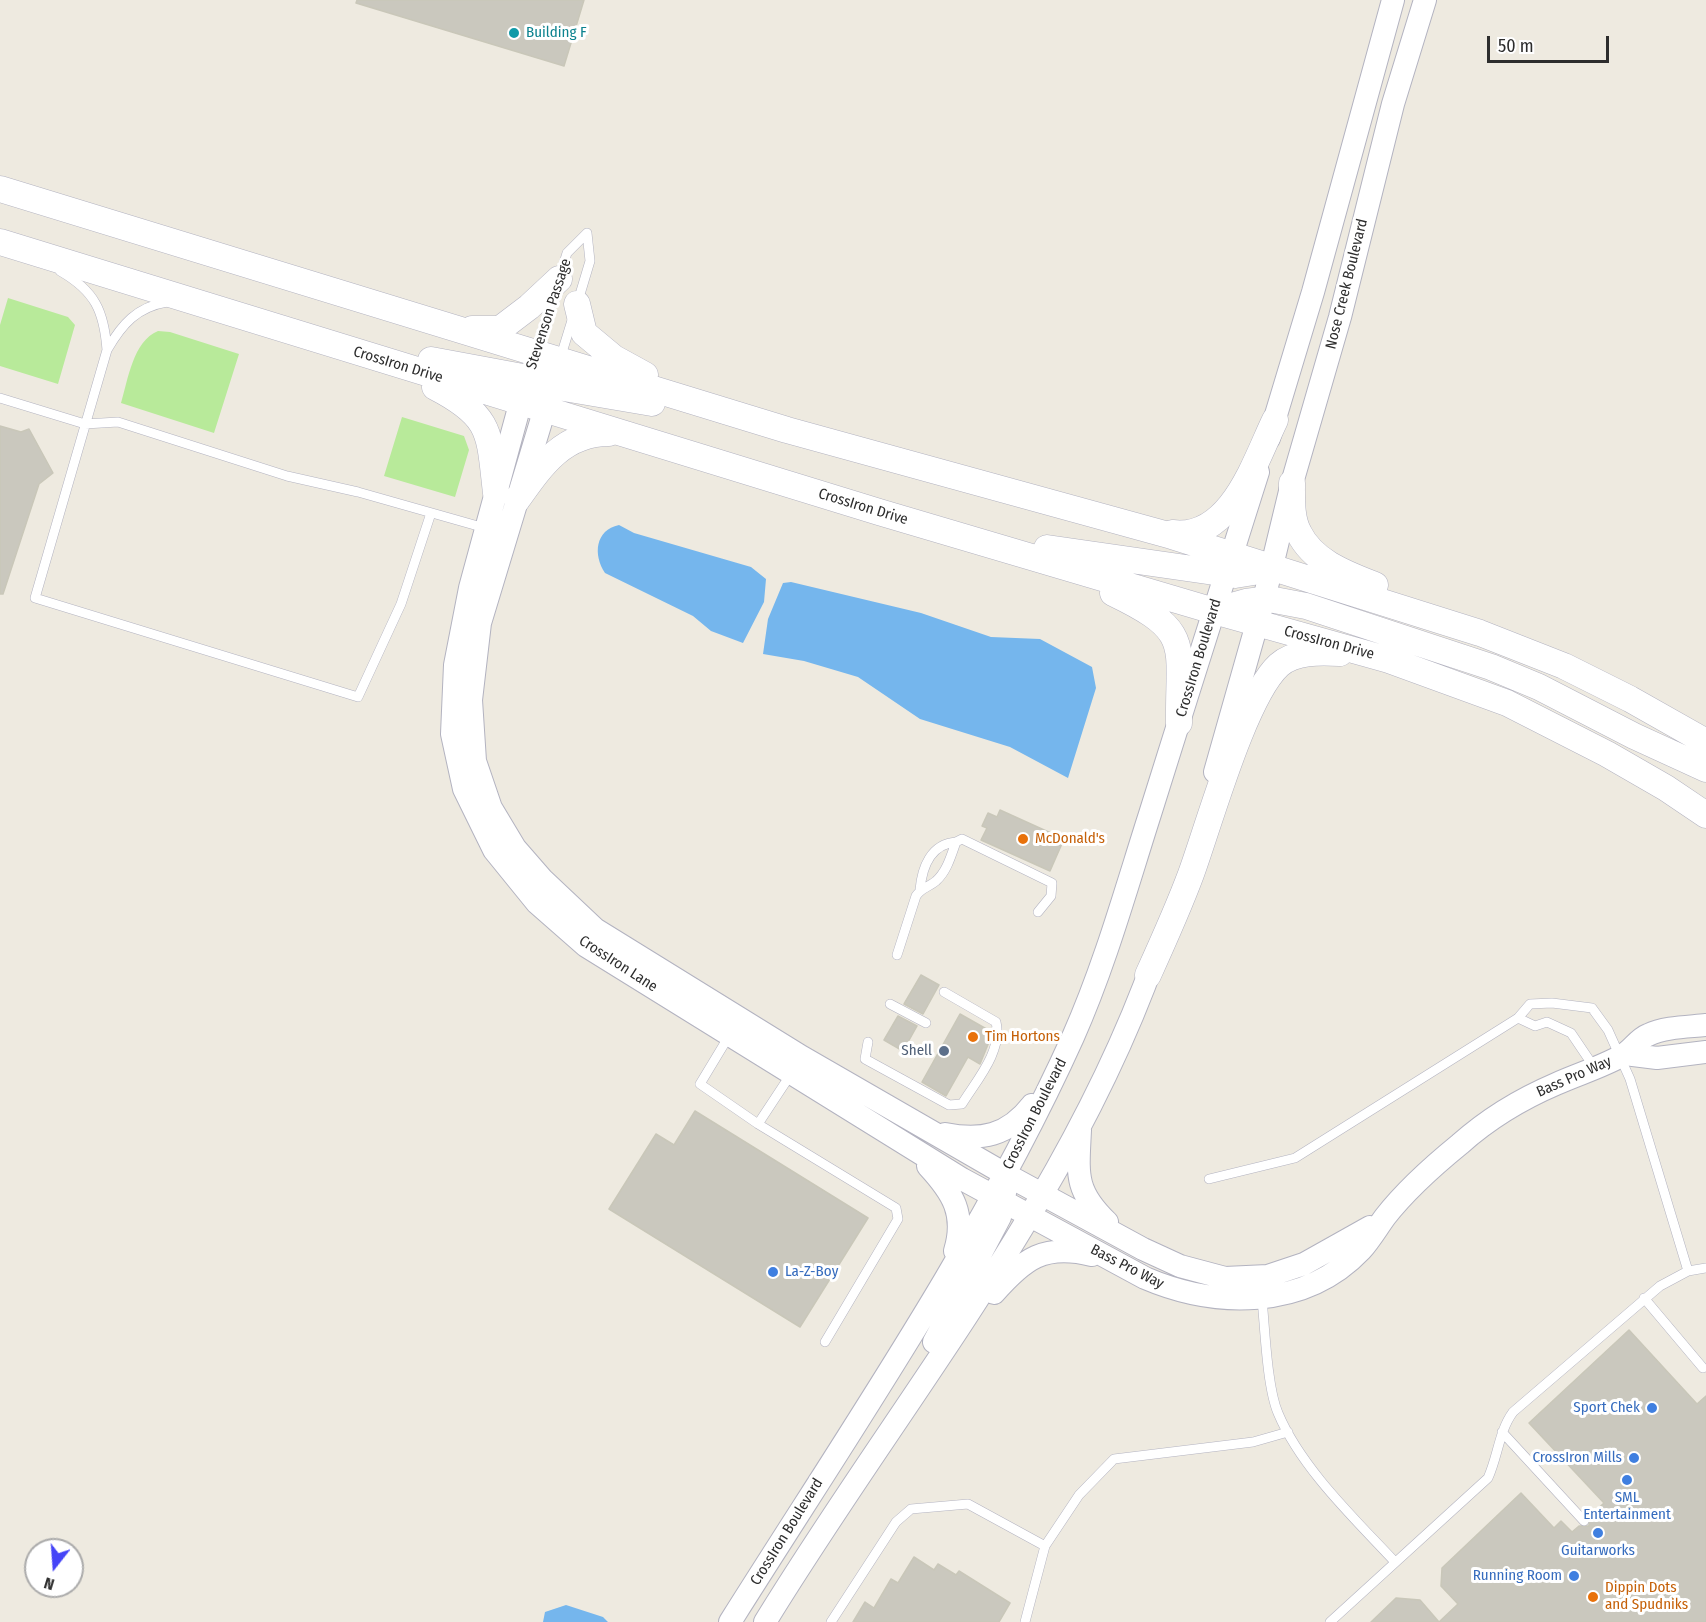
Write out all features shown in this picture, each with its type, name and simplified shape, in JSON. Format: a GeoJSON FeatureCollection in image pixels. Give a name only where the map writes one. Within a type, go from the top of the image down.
{"type":"FeatureCollection","features":[{"type":"Feature","properties":{"kind":"main road"},"geometry":{"type":"LineString","coordinates":[[0,189],[765,423],[1152,530],[1228,565]]}},
{"type":"Feature","properties":{"kind":"main road"},"geometry":{"type":"LineString","coordinates":[[0,197],[58,206]]}},
{"type":"Feature","properties":{"kind":"main road","name":"CrossIron Drive"},"geometry":{"type":"LineString","coordinates":[[8,245],[617,433],[1214,611]]}},
{"type":"Feature","properties":{"kind":"main road"},"geometry":{"type":"LineString","coordinates":[[457,330],[500,329],[529,307],[559,279]]}},
{"type":"Feature","properties":{"kind":"main road"},"geometry":{"type":"LineString","coordinates":[[577,304],[584,333],[598,346],[614,358],[693,401]]}},
{"type":"Feature","properties":{"kind":"main road"},"geometry":{"type":"LineString","coordinates":[[264,324],[326,330],[430,360],[528,378],[560,361]]}},
{"type":"Feature","properties":{"kind":"main road"},"geometry":{"type":"LineString","coordinates":[[385,361],[456,398],[476,413],[487,430],[506,496],[564,445],[596,433],[617,433]]}},
{"type":"Feature","properties":{"kind":"main road"},"geometry":{"type":"LineString","coordinates":[[520,402],[540,388],[552,386],[765,423]]}},
{"type":"Feature","properties":{"kind":"main road"},"geometry":{"type":"LineString","coordinates":[[1152,530],[1192,533],[1220,517],[1237,495],[1275,420]]}},
{"type":"Feature","properties":{"kind":"main road"},"geometry":{"type":"LineString","coordinates":[[1292,483],[1293,508],[1299,533],[1324,561],[1371,584],[1571,658],[1681,718],[1702,740]]}},
{"type":"Feature","properties":{"kind":"main road"},"geometry":{"type":"LineString","coordinates":[[932,527],[1014,544],[1228,565],[1258,573],[1271,568],[1480,633],[1564,666],[1702,740]]}},
{"type":"Feature","properties":{"kind":"main road"},"geometry":{"type":"LineString","coordinates":[[1027,556],[1131,601],[1167,628],[1174,636],[1180,655],[1179,723]]}},
{"type":"Feature","properties":{"kind":"main road"},"geometry":{"type":"LineString","coordinates":[[1214,611],[1260,611],[1283,600],[1306,606],[1491,667],[1539,687],[1634,736],[1706,769]]}},
{"type":"Feature","properties":{"kind":"main road","name":"CrossIron Drive"},"geometry":{"type":"LineString","coordinates":[[1260,611],[1507,703],[1617,759],[1706,815]]}},
{"type":"Feature","properties":{"kind":"main road"},"geometry":{"type":"LineString","coordinates":[[1148,975],[1188,881],[1247,719],[1267,679],[1286,660],[1308,653],[1389,660]]}},
{"type":"Feature","properties":{"kind":"street","name":"Nose Creek Boulevard"},"geometry":{"type":"LineString","coordinates":[[1228,565],[1275,420],[1393,0]]}},
{"type":"Feature","properties":{"kind":"street","name":"Nose Creek Boulevard"},"geometry":{"type":"LineString","coordinates":[[1271,568],[1292,483],[1330,356],[1393,104],[1425,0]]}},
{"type":"Feature","properties":{"kind":"street"},"geometry":{"type":"LineString","coordinates":[[1393,104],[1440,0]]}},
{"type":"Feature","properties":{"kind":"street","name":"Stevenson Passage"},"geometry":{"type":"LineString","coordinates":[[479,590],[506,496],[520,402],[535,353]]}},
{"type":"Feature","properties":{"kind":"street","name":"Stevenson Passage"},"geometry":{"type":"LineString","coordinates":[[506,496],[544,410],[560,361]]}},
{"type":"Feature","properties":{"kind":"street","name":"CrossIron Boulevard"},"geometry":{"type":"LineString","coordinates":[[1005,1173],[1055,1076],[1105,959],[1228,565]]}},
{"type":"Feature","properties":{"kind":"street","name":"CrossIron Boulevard"},"geometry":{"type":"LineString","coordinates":[[765,1622],[910,1398],[953,1338],[1029,1215],[1121,1043],[1190,857],[1271,568]]}},
{"type":"Feature","properties":{"kind":"street","name":"CrossIron Lane"},"geometry":{"type":"LineString","coordinates":[[479,590],[480,622],[471,700],[475,761],[491,808],[515,848],[542,879],[595,929],[735,1027],[797,1065],[910,1147],[999,1199]]}},
{"type":"Feature","properties":{"kind":"street","name":"Bass Pro Way"},"geometry":{"type":"LineString","coordinates":[[999,1199],[1174,1290],[1221,1299],[1262,1299],[1305,1286],[1345,1265],[1362,1249],[1386,1216],[1440,1161],[1501,1113],[1554,1085],[1622,1055],[1647,1035],[1706,1025]]}},
{"type":"Feature","properties":{"kind":"street","name":"Bass Pro Way"},"geometry":{"type":"LineString","coordinates":[[1622,1055],[1657,1058],[1706,1052]]}},
{"type":"Feature","properties":{"kind":"street","name":"CrossIron Lane"},"geometry":{"type":"LineString","coordinates":[[797,1065],[1005,1173]]}},
{"type":"Feature","properties":{"kind":"street"},"geometry":{"type":"LineString","coordinates":[[928,1131],[981,1138],[996,1134],[1020,1119],[1055,1076]]}},
{"type":"Feature","properties":{"kind":"street"},"geometry":{"type":"LineString","coordinates":[[1080,1123],[1078,1170],[1081,1187],[1089,1204],[1123,1238]]}},
{"type":"Feature","properties":{"kind":"street"},"geometry":{"type":"LineString","coordinates":[[910,1147],[951,1194],[959,1212],[961,1224],[949,1271]]}},
{"type":"Feature","properties":{"kind":"street"},"geometry":{"type":"LineString","coordinates":[[910,1398],[930,1349],[997,1224],[999,1199],[1005,1173]]}},
{"type":"Feature","properties":{"kind":"street","name":"Bass Pro Way"},"geometry":{"type":"LineString","coordinates":[[1005,1173],[1123,1238],[1188,1269],[1225,1278],[1268,1276],[1305,1264],[1337,1248],[1386,1216]]}},
{"type":"Feature","properties":{"kind":"street","name":"CrossIron Boulevard"},"geometry":{"type":"LineString","coordinates":[[730,1622],[949,1271],[999,1199]]}},
{"type":"Feature","properties":{"kind":"street"},"geometry":{"type":"LineString","coordinates":[[953,1338],[1007,1279],[1034,1257],[1056,1250],[1069,1250],[1114,1260]]}},
{"type":"Feature","properties":{"kind":"lane","name":"Stevenson Passage"},"geometry":{"type":"LineString","coordinates":[[535,353],[567,253],[587,233],[590,261],[560,361]]}},
{"type":"Feature","properties":{"kind":"lane"},"geometry":{"type":"LineString","coordinates":[[8,245],[69,276],[86,289],[101,311],[105,325],[107,350]]}},
{"type":"Feature","properties":{"kind":"lane"},"geometry":{"type":"LineString","coordinates":[[205,305],[169,302],[146,307],[130,317],[118,330],[107,350],[35,598],[358,698],[401,604],[431,513]]}},
{"type":"Feature","properties":{"kind":"lane"},"geometry":{"type":"LineString","coordinates":[[0,398],[85,424],[118,422],[287,476],[496,531]]}},
{"type":"Feature","properties":{"kind":"lane"},"geometry":{"type":"LineString","coordinates":[[897,955],[920,890],[924,869],[935,850],[946,843],[962,839],[1052,883],[1051,896],[1038,912]]}},
{"type":"Feature","properties":{"kind":"lane"},"geometry":{"type":"LineString","coordinates":[[920,890],[938,879],[950,859],[956,842]]}},
{"type":"Feature","properties":{"kind":"lane"},"geometry":{"type":"LineString","coordinates":[[868,1042],[865,1059],[949,1105],[962,1104],[997,1045],[998,1029],[996,1022],[988,1016],[944,992]]}},
{"type":"Feature","properties":{"kind":"lane"},"geometry":{"type":"LineString","coordinates":[[1209,1179],[1295,1158],[1518,1018],[1530,1004],[1552,1003],[1592,1008],[1622,1055],[1688,1271]]}},
{"type":"Feature","properties":{"kind":"lane"},"geometry":{"type":"LineString","coordinates":[[890,1004],[926,1023]]}},
{"type":"Feature","properties":{"kind":"lane"},"geometry":{"type":"LineString","coordinates":[[1518,1018],[1535,1026],[1547,1022],[1571,1033],[1594,1068]]}},
{"type":"Feature","properties":{"kind":"lane"},"geometry":{"type":"LineString","coordinates":[[735,1027],[700,1084],[758,1124],[896,1208],[898,1219],[825,1342]]}},
{"type":"Feature","properties":{"kind":"lane"},"geometry":{"type":"LineString","coordinates":[[758,1124],[797,1065]]}},
{"type":"Feature","properties":{"kind":"lane"},"geometry":{"type":"LineString","coordinates":[[1330,1622],[1488,1478],[1495,1462],[1502,1432],[1513,1412],[1659,1286],[1688,1271],[1706,1268]]}},
{"type":"Feature","properties":{"kind":"lane"},"geometry":{"type":"LineString","coordinates":[[1644,1298],[1703,1368]]}},
{"type":"Feature","properties":{"kind":"lane"},"geometry":{"type":"LineString","coordinates":[[1262,1299],[1277,1411],[1288,1432],[1321,1478],[1395,1562]]}},
{"type":"Feature","properties":{"kind":"lane"},"geometry":{"type":"LineString","coordinates":[[1025,1622],[1045,1546],[1079,1495],[1114,1459],[1253,1442],[1288,1432]]}},
{"type":"Feature","properties":{"kind":"lane"},"geometry":{"type":"LineString","coordinates":[[1502,1432],[1584,1521]]}},
{"type":"Feature","properties":{"kind":"lane"},"geometry":{"type":"LineString","coordinates":[[831,1622],[896,1522],[911,1509],[968,1504],[1045,1546]]}},
{"type":"Feature","properties":{"kind":"green space"},"geometry":{"type":"Polygon","coordinates":[[[8,298],[68,317],[75,325],[58,384],[0,366],[0,325],[8,298]]]}},
{"type":"Feature","properties":{"kind":"green space"},"geometry":{"type":"Polygon","coordinates":[[[158,331],[170,332],[239,354],[214,433],[121,403],[137,352],[150,336],[158,331]]]}},
{"type":"Feature","properties":{"kind":"green space"},"geometry":{"type":"Polygon","coordinates":[[[402,417],[464,436],[469,450],[455,497],[384,476],[402,417]]]}},
{"type":"Feature","properties":{"kind":"water"},"geometry":{"type":"Polygon","coordinates":[[[619,525],[634,533],[751,567],[766,579],[764,602],[743,643],[711,631],[693,616],[605,573],[599,559],[598,544],[605,532],[619,525]]]}},
{"type":"Feature","properties":{"kind":"water"},"geometry":{"type":"Polygon","coordinates":[[[791,582],[921,613],[991,637],[1040,639],[1092,667],[1096,688],[1068,778],[1010,747],[920,719],[858,677],[804,661],[763,654],[768,619],[783,583],[791,582]]]}},
{"type":"Feature","properties":{"kind":"water"},"geometry":{"type":"Polygon","coordinates":[[[566,1605],[603,1617],[608,1622],[543,1622],[545,1612],[566,1605]]]}},
{"type":"Feature","properties":{"kind":"building","name":"Building F"},"geometry":{"type":"Polygon","coordinates":[[[357,0],[584,0],[564,66],[356,3],[357,0]]]}},
{"type":"Feature","properties":{"kind":"building"},"geometry":{"type":"Polygon","coordinates":[[[0,426],[21,432],[29,429],[53,473],[39,484],[3,594],[0,594],[0,426]]]}},
{"type":"Feature","properties":{"kind":"building","name":"McDonald's"},"geometry":{"type":"Polygon","coordinates":[[[1000,810],[1064,839],[1050,871],[981,840],[987,828],[982,826],[988,813],[997,817],[1000,810]]]}},
{"type":"Feature","properties":{"kind":"building"},"geometry":{"type":"Polygon","coordinates":[[[921,975],[939,985],[923,1014],[904,1004],[921,975]]]}},
{"type":"Feature","properties":{"kind":"building"},"geometry":{"type":"Polygon","coordinates":[[[960,1014],[990,1031],[989,1042],[980,1064],[968,1057],[946,1096],[922,1082],[960,1014]]]}},
{"type":"Feature","properties":{"kind":"building"},"geometry":{"type":"Polygon","coordinates":[[[898,1016],[917,1026],[903,1051],[884,1040],[898,1016]]]}},
{"type":"Feature","properties":{"kind":"building","name":"La-Z-Boy"},"geometry":{"type":"Polygon","coordinates":[[[695,1111],[868,1218],[800,1327],[609,1209],[656,1134],[674,1145],[695,1111]]]}},
{"type":"Feature","properties":{"kind":"building","name":"CrossIron Mills"},"geometry":{"type":"Polygon","coordinates":[[[1629,1330],[1697,1404],[1706,1396],[1706,1622],[1439,1622],[1458,1604],[1441,1586],[1442,1568],[1521,1493],[1554,1528],[1561,1521],[1572,1532],[1579,1526],[1589,1526],[1589,1517],[1604,1503],[1529,1423],[1629,1330]]]}},
{"type":"Feature","properties":{"kind":"building"},"geometry":{"type":"Polygon","coordinates":[[[914,1557],[934,1570],[938,1564],[956,1575],[959,1571],[1010,1603],[999,1622],[853,1622],[865,1602],[874,1608],[891,1579],[898,1583],[914,1557]]]}},
{"type":"Feature","properties":{"kind":"building"},"geometry":{"type":"Polygon","coordinates":[[[1396,1598],[1420,1600],[1439,1622],[1371,1622],[1396,1598]]]}},
{"type":"Feature","properties":{"kind":"place","name":"Building F"},"geometry":{"type":"Point","coordinates":[514,33]}},
{"type":"Feature","properties":{"kind":"place","name":"McDonald's"},"geometry":{"type":"Point","coordinates":[1023,839]}},
{"type":"Feature","properties":{"kind":"place","name":"Tim Hortons"},"geometry":{"type":"Point","coordinates":[973,1037]}},
{"type":"Feature","properties":{"kind":"place","name":"Shell"},"geometry":{"type":"Point","coordinates":[944,1051]}},
{"type":"Feature","properties":{"kind":"place","name":"La-Z-Boy"},"geometry":{"type":"Point","coordinates":[773,1272]}},
{"type":"Feature","properties":{"kind":"place","name":"Sport Chek"},"geometry":{"type":"Point","coordinates":[1652,1408]}},
{"type":"Feature","properties":{"kind":"place","name":"CrossIron Mills"},"geometry":{"type":"Point","coordinates":[1634,1458]}},
{"type":"Feature","properties":{"kind":"place","name":"SML Entertainment"},"geometry":{"type":"Point","coordinates":[1627,1480]}},
{"type":"Feature","properties":{"kind":"place","name":"Guitarworks"},"geometry":{"type":"Point","coordinates":[1598,1533]}},
{"type":"Feature","properties":{"kind":"place","name":"Running Room"},"geometry":{"type":"Point","coordinates":[1574,1576]}},
{"type":"Feature","properties":{"kind":"place","name":"Dippin Dots and Spudniks"},"geometry":{"type":"Point","coordinates":[1593,1597]}}]}
